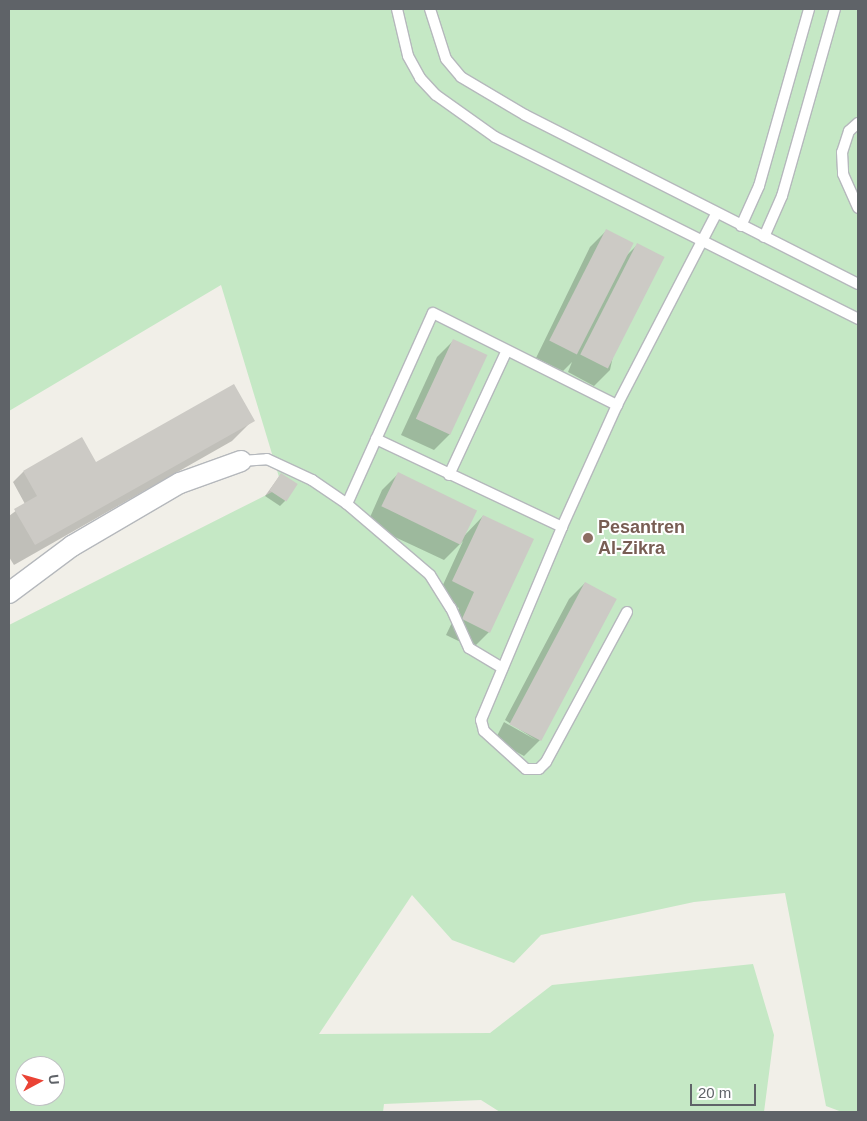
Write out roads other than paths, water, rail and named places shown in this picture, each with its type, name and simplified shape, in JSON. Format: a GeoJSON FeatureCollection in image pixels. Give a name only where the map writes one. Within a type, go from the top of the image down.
{"type":"FeatureCollection","features":[{"type":"Feature","properties":{"kind":"street"},"geometry":{"type":"LineString","coordinates":[[9,594],[72,546],[172,488],[241,461]]}},
{"type":"Feature","properties":{"kind":"lane"},"geometry":{"type":"LineString","coordinates":[[398,9],[408,56],[420,78],[436,95],[495,137],[858,319]]}},
{"type":"Feature","properties":{"kind":"lane"},"geometry":{"type":"LineString","coordinates":[[430,9],[446,59],[461,77],[524,115],[716,214],[858,284]]}},
{"type":"Feature","properties":{"kind":"lane"},"geometry":{"type":"LineString","coordinates":[[741,226],[759,186],[809,9]]}},
{"type":"Feature","properties":{"kind":"lane"},"geometry":{"type":"LineString","coordinates":[[764,237],[782,196],[835,9]]}},
{"type":"Feature","properties":{"kind":"lane"},"geometry":{"type":"LineString","coordinates":[[858,123],[849,131],[842,152],[843,174],[858,208]]}},
{"type":"Feature","properties":{"kind":"lane"},"geometry":{"type":"LineString","coordinates":[[628,612],[546,762],[539,769],[526,769],[484,731],[481,720],[562,527],[617,405],[716,214]]}},
{"type":"Feature","properties":{"kind":"lane"},"geometry":{"type":"LineString","coordinates":[[347,504],[433,313],[506,352],[617,405]]}},
{"type":"Feature","properties":{"kind":"lane"},"geometry":{"type":"LineString","coordinates":[[449,476],[506,352]]}},
{"type":"Feature","properties":{"kind":"lane"},"geometry":{"type":"LineString","coordinates":[[376,439],[449,476],[562,527]]}},
{"type":"Feature","properties":{"kind":"lane"},"geometry":{"type":"LineString","coordinates":[[241,461],[267,459],[312,480],[347,504],[430,575],[451,608],[469,648],[502,668]]}},
{"type":"Feature","properties":{"kind":"place","name":"Pesantren Al-Zikra"},"geometry":{"type":"Point","coordinates":[588,538]}}]}
